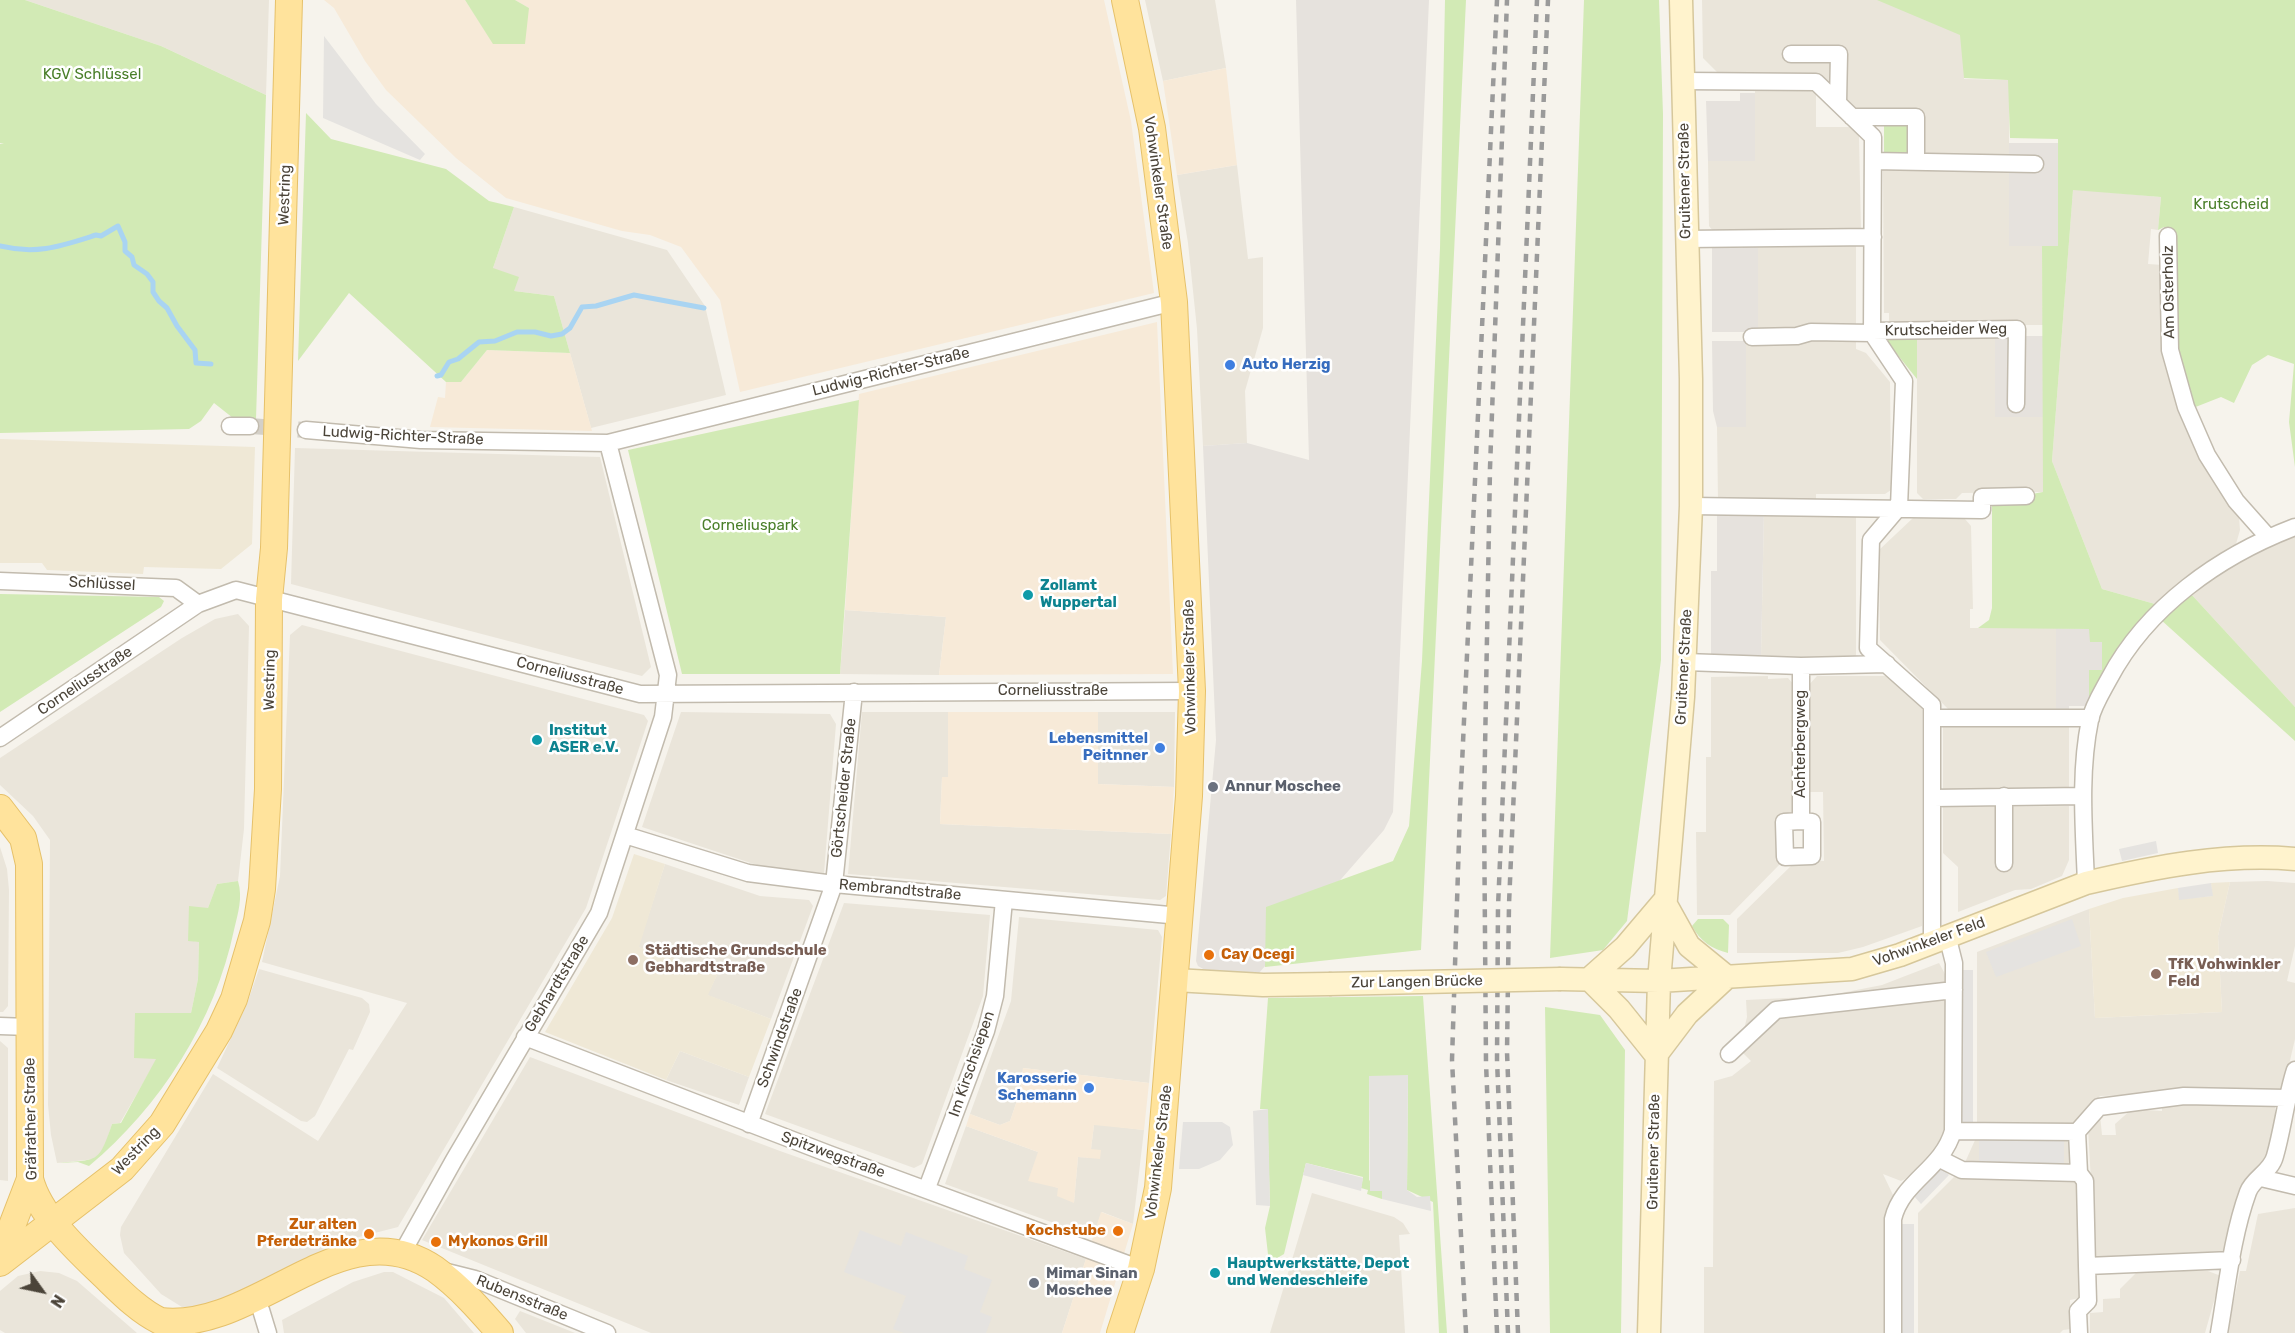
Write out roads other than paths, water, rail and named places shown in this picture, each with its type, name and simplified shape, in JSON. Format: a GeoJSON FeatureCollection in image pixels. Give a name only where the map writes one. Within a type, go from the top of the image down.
{"type":"FeatureCollection","features":[{"type":"Feature","properties":{"kind":"main road","name":"Westring"},"geometry":{"type":"LineString","coordinates":[[0,1263],[122,1169],[162,1124],[219,1031],[234,999],[257,921],[262,889],[268,789],[269,598],[273,558],[290,0]]}},
{"type":"Feature","properties":{"kind":"main road","name":"Vohwinkeler Straße"},"geometry":{"type":"LineString","coordinates":[[1120,1333],[1141,1269],[1158,1188],[1189,796],[1191,691],[1174,302],[1152,128],[1125,0]]}},
{"type":"Feature","properties":{"kind":"main road","name":"Gräfrather Straße"},"geometry":{"type":"LineString","coordinates":[[0,808],[23,838],[29,864],[30,1179],[34,1197],[102,1274],[159,1321],[187,1329],[212,1330],[265,1321],[358,1260],[387,1253],[401,1255],[434,1269],[468,1297],[500,1333]]}},
{"type":"Feature","properties":{"kind":"main road"},"geometry":{"type":"LineString","coordinates":[[0,1257],[30,1179]]}},
{"type":"Feature","properties":{"kind":"street","name":"Gruitener Straße"},"geometry":{"type":"LineString","coordinates":[[1649,1333],[1659,981],[1685,662],[1691,506],[1681,0]]}},
{"type":"Feature","properties":{"kind":"street"},"geometry":{"type":"LineString","coordinates":[[1791,54],[1839,54],[1838,103]]}},
{"type":"Feature","properties":{"kind":"street","name":"Krutscheider Weg"},"geometry":{"type":"LineString","coordinates":[[1683,81],[1816,82],[1873,137],[1872,332],[1904,381],[1899,507]]}},
{"type":"Feature","properties":{"kind":"street"},"geometry":{"type":"LineString","coordinates":[[1852,117],[1916,117],[1916,162]]}},
{"type":"Feature","properties":{"kind":"street"},"geometry":{"type":"LineString","coordinates":[[1873,162],[2035,164]]}},
{"type":"Feature","properties":{"kind":"street","name":"Am Osterholz"},"geometry":{"type":"LineString","coordinates":[[2168,236],[2170,350],[2186,407],[2207,455],[2236,501],[2268,537]]}},
{"type":"Feature","properties":{"kind":"street"},"geometry":{"type":"LineString","coordinates":[[1686,239],[1873,237]]}},
{"type":"Feature","properties":{"kind":"street","name":"Ludwig-Richter-Straße"},"geometry":{"type":"LineString","coordinates":[[306,430],[421,440],[608,443],[1174,302]]}},
{"type":"Feature","properties":{"kind":"street","name":"Krutscheider Weg"},"geometry":{"type":"LineString","coordinates":[[1752,336],[1797,336],[1811,332],[2017,329],[2016,404]]}},
{"type":"Feature","properties":{"kind":"street"},"geometry":{"type":"LineString","coordinates":[[230,426],[250,426]]}},
{"type":"Feature","properties":{"kind":"street"},"geometry":{"type":"LineString","coordinates":[[608,443],[668,675],[666,693]]}},
{"type":"Feature","properties":{"kind":"street"},"geometry":{"type":"LineString","coordinates":[[1691,506],[1899,507],[1982,510],[1982,497],[2026,496]]}},
{"type":"Feature","properties":{"kind":"street"},"geometry":{"type":"LineString","coordinates":[[1893,1333],[1893,1219],[1896,1206],[1904,1194],[1940,1160],[1949,1148],[1953,1131],[1953,959],[1939,938],[1932,705],[1868,648],[1870,540],[1899,507]]}},
{"type":"Feature","properties":{"kind":"street"},"geometry":{"type":"LineString","coordinates":[[2086,884],[2083,795],[2091,718],[2116,665],[2161,608],[2182,591],[2268,537],[2295,527]]}},
{"type":"Feature","properties":{"kind":"street","name":"Schlüssel"},"geometry":{"type":"LineString","coordinates":[[0,581],[176,588],[198,604]]}},
{"type":"Feature","properties":{"kind":"street","name":"Corneliusstraße"},"geometry":{"type":"LineString","coordinates":[[0,738],[198,604],[236,590],[640,694],[1191,691]]}},
{"type":"Feature","properties":{"kind":"street"},"geometry":{"type":"LineString","coordinates":[[1685,662],[1801,666],[1887,664]]}},
{"type":"Feature","properties":{"kind":"street","name":"Achterbergweg"},"geometry":{"type":"LineString","coordinates":[[1801,666],[1801,821]]}},
{"type":"Feature","properties":{"kind":"street","name":"Görtscheider Straße"},"geometry":{"type":"LineString","coordinates":[[834,884],[854,692]]}},
{"type":"Feature","properties":{"kind":"street","name":"Gebhardtstraße"},"geometry":{"type":"LineString","coordinates":[[401,1255],[525,1037],[599,914],[663,717],[666,693]]}},
{"type":"Feature","properties":{"kind":"street"},"geometry":{"type":"LineString","coordinates":[[1932,718],[2091,718]]}},
{"type":"Feature","properties":{"kind":"street"},"geometry":{"type":"LineString","coordinates":[[1933,798],[2083,795]]}},
{"type":"Feature","properties":{"kind":"street"},"geometry":{"type":"LineString","coordinates":[[2004,796],[2004,863]]}},
{"type":"Feature","properties":{"kind":"street","name":"Rembrandtstraße"},"geometry":{"type":"LineString","coordinates":[[626,835],[748,873],[834,884],[1180,916]]}},
{"type":"Feature","properties":{"kind":"street","name":"Vohwinkeler Feld"},"geometry":{"type":"LineString","coordinates":[[1659,981],[1852,969],[1900,955],[1939,938],[2086,884],[2164,866],[2210,860],[2268,857],[2295,860]]}},
{"type":"Feature","properties":{"kind":"street","name":"Schwindstraße"},"geometry":{"type":"LineString","coordinates":[[749,1124],[834,884]]}},
{"type":"Feature","properties":{"kind":"street","name":"Im Kirschsiepen"},"geometry":{"type":"LineString","coordinates":[[927,1188],[986,1030],[996,996],[1004,900]]}},
{"type":"Feature","properties":{"kind":"street"},"geometry":{"type":"LineString","coordinates":[[1664,901],[1689,946],[1727,977],[1687,1014],[1656,1055],[1619,1010],[1589,979],[1645,926],[1664,901]]}},
{"type":"Feature","properties":{"kind":"street","name":"Zur Langen Brücke"},"geometry":{"type":"LineString","coordinates":[[1175,980],[1263,985],[1561,979],[1659,981]]}},
{"type":"Feature","properties":{"kind":"street"},"geometry":{"type":"LineString","coordinates":[[1729,1054],[1776,1010],[1954,990]]}},
{"type":"Feature","properties":{"kind":"street"},"geometry":{"type":"LineString","coordinates":[[0,1026],[29,1027]]}},
{"type":"Feature","properties":{"kind":"street","name":"Spitzwegstraße"},"geometry":{"type":"LineString","coordinates":[[525,1037],[749,1124],[1141,1269]]}},
{"type":"Feature","properties":{"kind":"street"},"geometry":{"type":"LineString","coordinates":[[2219,1333],[2232,1260],[2249,1189],[2261,1178],[2275,1157],[2286,1098],[2295,1070]]}},
{"type":"Feature","properties":{"kind":"street"},"geometry":{"type":"LineString","coordinates":[[2079,1333],[2078,1311],[2088,1301],[2085,1181],[2079,1173],[2077,1132],[2099,1107],[2184,1096],[2286,1098]]}},
{"type":"Feature","properties":{"kind":"street"},"geometry":{"type":"LineString","coordinates":[[1953,1131],[2077,1132]]}},
{"type":"Feature","properties":{"kind":"street"},"geometry":{"type":"LineString","coordinates":[[1940,1160],[1962,1170],[2079,1173]]}},
{"type":"Feature","properties":{"kind":"street"},"geometry":{"type":"LineString","coordinates":[[2261,1178],[2295,1186]]}},
{"type":"Feature","properties":{"kind":"street"},"geometry":{"type":"LineString","coordinates":[[2087,1266],[2232,1260]]}},
{"type":"Feature","properties":{"kind":"street","name":"Rubensstraße"},"geometry":{"type":"LineString","coordinates":[[434,1269],[475,1279],[608,1333]]}},
{"type":"Feature","properties":{"kind":"waterway"},"geometry":{"type":"LineString","coordinates":[[0,246],[26,250],[49,248],[96,235],[101,236],[118,226],[125,242],[125,251],[132,257],[134,265],[147,274],[153,282],[153,292],[167,308],[195,350],[196,363],[211,364]]}},
{"type":"Feature","properties":{"kind":"waterway"},"geometry":{"type":"LineString","coordinates":[[437,376],[441,375],[449,362],[458,359],[479,342],[495,341],[517,332],[535,332],[551,336],[562,334],[570,328],[582,307],[596,306],[634,295],[704,308]]}},
{"type":"Feature","properties":{"kind":"tunnel"},"geometry":{"type":"LineString","coordinates":[[250,426],[306,430]]}},
{"type":"Feature","properties":{"kind":"railway"},"geometry":{"type":"LineString","coordinates":[[1466,1333],[1452,1060],[1460,808],[1497,0]]}},
{"type":"Feature","properties":{"kind":"railway"},"geometry":{"type":"LineString","coordinates":[[1497,1333],[1486,1063],[1484,806],[1490,468],[1507,0]]}},
{"type":"Feature","properties":{"kind":"railway"},"geometry":{"type":"LineString","coordinates":[[1508,1333],[1497,1060],[1498,907],[1537,0]]}},
{"type":"Feature","properties":{"kind":"railway"},"geometry":{"type":"LineString","coordinates":[[1518,1333],[1507,1052],[1509,904],[1548,0]]}},
{"type":"Feature","properties":{"kind":"place","name":"Auto Herzig"},"geometry":{"type":"Point","coordinates":[1230,365]}},
{"type":"Feature","properties":{"kind":"place","name":"Zollamt Wuppertal"},"geometry":{"type":"Point","coordinates":[1028,595]}},
{"type":"Feature","properties":{"kind":"place","name":"Institut ASER e.V."},"geometry":{"type":"Point","coordinates":[537,740]}},
{"type":"Feature","properties":{"kind":"place","name":"Lebensmittel Peitnner"},"geometry":{"type":"Point","coordinates":[1160,748]}},
{"type":"Feature","properties":{"kind":"place","name":"Annur Moschee"},"geometry":{"type":"Point","coordinates":[1213,787]}},
{"type":"Feature","properties":{"kind":"place","name":"Cay Ocegi"},"geometry":{"type":"Point","coordinates":[1209,955]}},
{"type":"Feature","properties":{"kind":"place","name":"Städtische Grundschule Gebhardtstraße"},"geometry":{"type":"Point","coordinates":[633,960]}},
{"type":"Feature","properties":{"kind":"place","name":"TfK Vohwinkler Feld"},"geometry":{"type":"Point","coordinates":[2156,974]}},
{"type":"Feature","properties":{"kind":"place","name":"Karosserie Schemann"},"geometry":{"type":"Point","coordinates":[1089,1088]}},
{"type":"Feature","properties":{"kind":"place","name":"Kochstube"},"geometry":{"type":"Point","coordinates":[1118,1231]}},
{"type":"Feature","properties":{"kind":"place","name":"Zur alten Pferdetränke"},"geometry":{"type":"Point","coordinates":[369,1234]}},
{"type":"Feature","properties":{"kind":"place","name":"Mykonos Grill"},"geometry":{"type":"Point","coordinates":[436,1242]}},
{"type":"Feature","properties":{"kind":"place","name":"Hauptwerkstätte, Depot und Wendeschleife"},"geometry":{"type":"Point","coordinates":[1215,1273]}},
{"type":"Feature","properties":{"kind":"place","name":"Mimar Sinan Moschee"},"geometry":{"type":"Point","coordinates":[1034,1283]}},
{"type":"Feature","properties":{"kind":"park label","name":"KGV Schlüssel"},"geometry":{"type":"Point","coordinates":[92,75]}},
{"type":"Feature","properties":{"kind":"park label","name":"Krutscheid"},"geometry":{"type":"Point","coordinates":[2231,205]}},
{"type":"Feature","properties":{"kind":"park label","name":"Corneliuspark"},"geometry":{"type":"Point","coordinates":[750,526]}}]}
